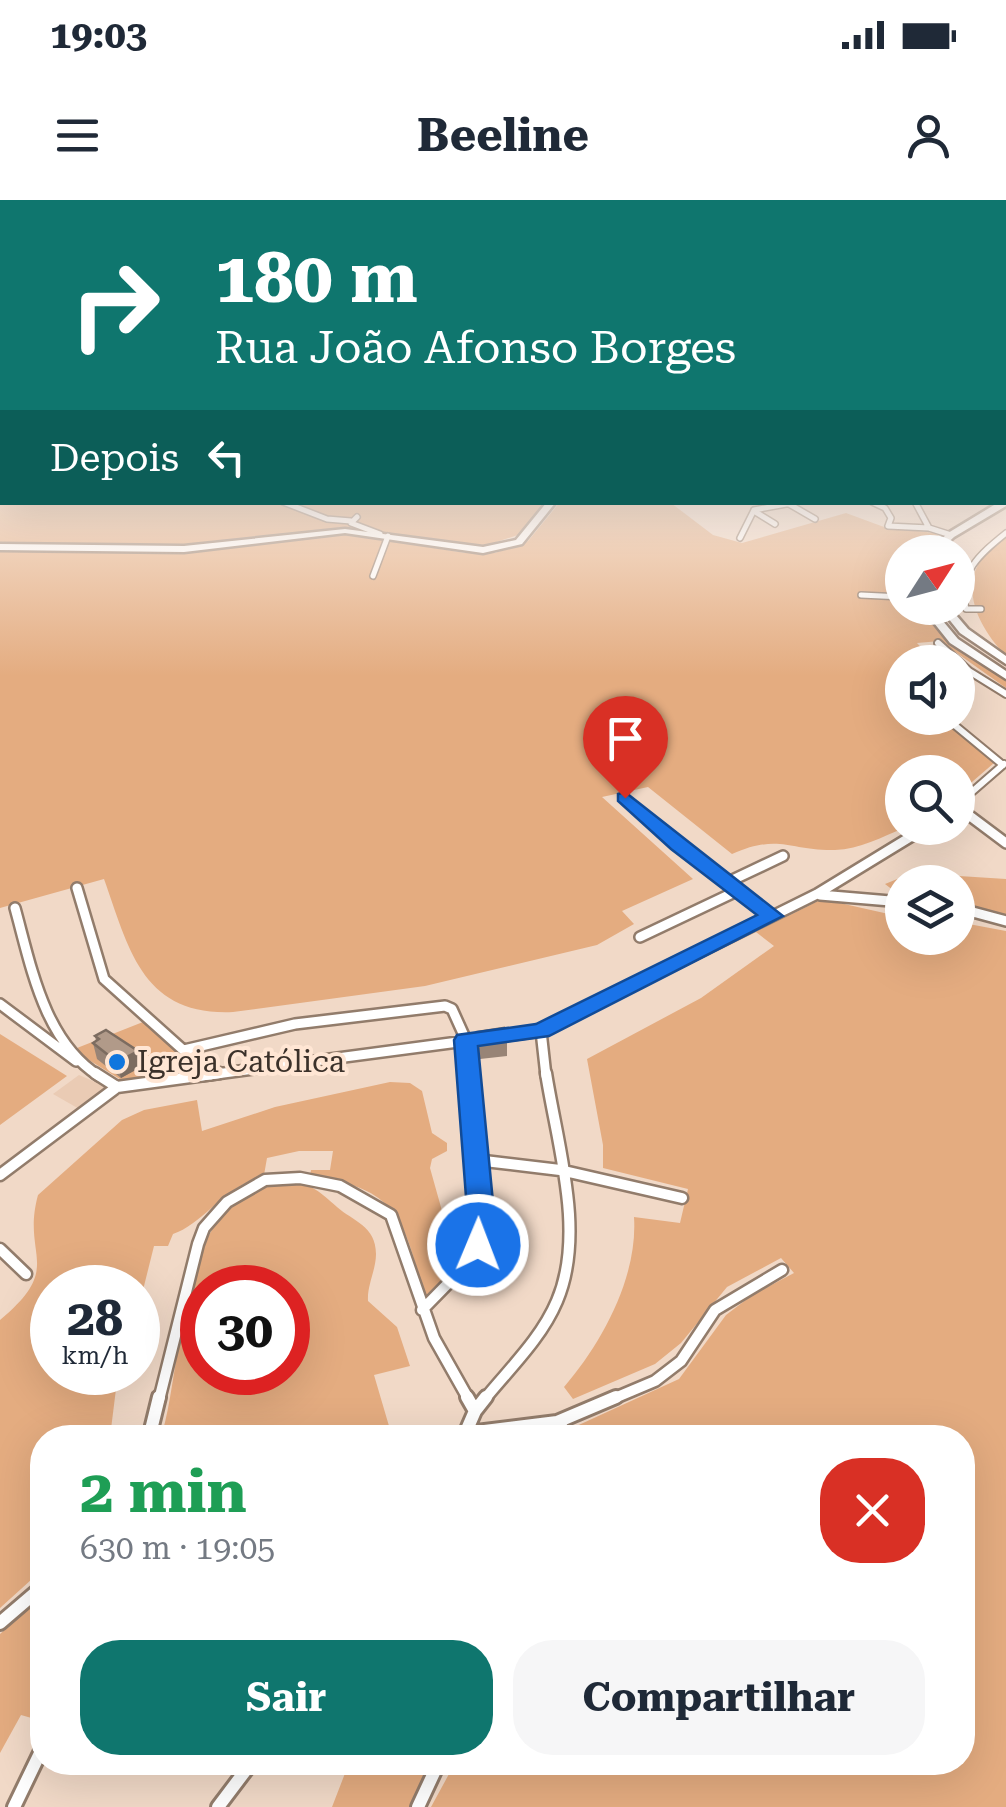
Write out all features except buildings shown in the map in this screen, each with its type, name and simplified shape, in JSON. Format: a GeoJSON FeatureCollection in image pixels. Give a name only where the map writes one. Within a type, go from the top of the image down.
{"type":"FeatureCollection","features":[{"type":"Feature","properties":{"kind":"highway"},"geometry":{"type":"LineString","coordinates":[[941,625],[954,641],[1006,674]]}},
{"type":"Feature","properties":{"kind":"highway"},"geometry":{"type":"LineString","coordinates":[[959,625],[1006,661]]}},
{"type":"Feature","properties":{"kind":"main road"},"geometry":{"type":"LineString","coordinates":[[0,547],[156,550],[335,531],[384,535],[455,550],[498,548],[523,539],[533,526]]}},
{"type":"Feature","properties":{"kind":"street"},"geometry":{"type":"LineString","coordinates":[[367,526],[384,535],[373,576]]}},
{"type":"Feature","properties":{"kind":"street"},"geometry":{"type":"LineString","coordinates":[[740,538],[745,526]]}},
{"type":"Feature","properties":{"kind":"street"},"geometry":{"type":"LineString","coordinates":[[890,526],[929,528],[945,535]]}},
{"type":"Feature","properties":{"kind":"street"},"geometry":{"type":"LineString","coordinates":[[981,609],[966,608],[961,590],[975,559],[1006,533]]}},
{"type":"Feature","properties":{"kind":"street"},"geometry":{"type":"LineString","coordinates":[[861,594],[885,596]]}},
{"type":"Feature","properties":{"kind":"street"},"geometry":{"type":"LineString","coordinates":[[938,643],[962,666],[1006,694]]}},
{"type":"Feature","properties":{"kind":"street"},"geometry":{"type":"LineString","coordinates":[[967,735],[1004,764],[975,790]]}},
{"type":"Feature","properties":{"kind":"street"},"geometry":{"type":"LineString","coordinates":[[625,798],[726,883],[772,916]]}},
{"type":"Feature","properties":{"kind":"street"},"geometry":{"type":"LineString","coordinates":[[975,819],[1006,842]]}},
{"type":"Feature","properties":{"kind":"street"},"geometry":{"type":"LineString","coordinates":[[0,1175],[116,1087],[541,1031],[817,894],[899,845]]}},
{"type":"Feature","properties":{"kind":"street"},"geometry":{"type":"LineString","coordinates":[[726,883],[783,856]]}},
{"type":"Feature","properties":{"kind":"street"},"geometry":{"type":"LineString","coordinates":[[77,888],[104,979],[211,1076]]}},
{"type":"Feature","properties":{"kind":"street"},"geometry":{"type":"LineString","coordinates":[[640,938],[737,891]]}},
{"type":"Feature","properties":{"kind":"street"},"geometry":{"type":"LineString","coordinates":[[817,894],[885,900]]}},
{"type":"Feature","properties":{"kind":"street"},"geometry":{"type":"LineString","coordinates":[[15,908],[41,1005],[87,1068]]}},
{"type":"Feature","properties":{"kind":"street"},"geometry":{"type":"LineString","coordinates":[[975,912],[1006,920]]}},
{"type":"Feature","properties":{"kind":"street"},"geometry":{"type":"LineString","coordinates":[[0,1004],[116,1087]]}},
{"type":"Feature","properties":{"kind":"street"},"geometry":{"type":"LineString","coordinates":[[184,1050],[294,1024],[445,1006],[454,1013],[466,1040],[481,1223],[478,1245],[460,1275],[422,1310]]}},
{"type":"Feature","properties":{"kind":"street"},"geometry":{"type":"LineString","coordinates":[[469,1425],[475,1411],[551,1314],[562,1289],[566,1204],[541,1031]]}},
{"type":"Feature","properties":{"kind":"street"},"geometry":{"type":"LineString","coordinates":[[476,1160],[560,1170],[682,1198]]}},
{"type":"Feature","properties":{"kind":"street"},"geometry":{"type":"LineString","coordinates":[[152,1425],[204,1228],[227,1202],[252,1186],[281,1178],[340,1186],[386,1211],[402,1238],[422,1310],[475,1411]]}},
{"type":"Feature","properties":{"kind":"street"},"geometry":{"type":"LineString","coordinates":[[0,1249],[26,1274]]}},
{"type":"Feature","properties":{"kind":"street"},"geometry":{"type":"LineString","coordinates":[[534,1425],[557,1422],[664,1377],[681,1361],[715,1310],[782,1270]]}},
{"type":"Feature","properties":{"kind":"street"},"geometry":{"type":"LineString","coordinates":[[0,1624],[30,1598]]}},
{"type":"Feature","properties":{"kind":"street"},"geometry":{"type":"LineString","coordinates":[[14,1807],[30,1773]]}},
{"type":"Feature","properties":{"kind":"street"},"geometry":{"type":"LineString","coordinates":[[218,1807],[242,1775]]}},
{"type":"Feature","properties":{"kind":"street"},"geometry":{"type":"LineString","coordinates":[[418,1807],[434,1775]]}},
{"type":"Feature","properties":{"kind":"shaded area"},"geometry":{"type":"Polygon","coordinates":[[[0,526],[526,526],[518,535],[481,547],[346,527],[161,547],[0,544],[0,526]]]}},
{"type":"Feature","properties":{"kind":"shaded area"},"geometry":{"type":"Polygon","coordinates":[[[540,526],[701,526],[713,535],[742,543],[801,526],[881,526],[934,533],[937,535],[885,535],[885,625],[935,625],[955,645],[940,641],[885,645],[885,735],[962,735],[994,763],[975,779],[975,755],[885,755],[885,836],[835,850],[774,844],[732,854],[648,787],[602,797],[693,879],[622,911],[634,924],[597,945],[425,986],[233,1012],[202,1010],[178,1003],[144,973],[122,930],[104,879],[0,908],[0,551],[165,553],[345,533],[465,553],[495,553],[528,541],[540,526]]]}},
{"type":"Feature","properties":{"kind":"shaded area"},"geometry":{"type":"Polygon","coordinates":[[[1006,537],[1006,656],[983,626],[975,605],[975,574],[989,550],[1006,537]]]}},
{"type":"Feature","properties":{"kind":"shaded area"},"geometry":{"type":"Polygon","coordinates":[[[975,659],[1006,679],[1006,688],[975,666],[975,659]]]}},
{"type":"Feature","properties":{"kind":"shaded area"},"geometry":{"type":"Polygon","coordinates":[[[975,877],[1006,879],[1006,917],[975,910],[975,877]]]}},
{"type":"Feature","properties":{"kind":"shaded area"},"geometry":{"type":"Polygon","coordinates":[[[822,899],[885,913],[885,955],[975,955],[975,925],[1006,931],[1006,1807],[431,1807],[448,1775],[975,1775],[975,1425],[579,1425],[679,1379],[726,1315],[751,1296],[794,1273],[781,1258],[727,1287],[681,1343],[655,1364],[573,1399],[564,1387],[592,1350],[615,1308],[630,1263],[634,1217],[680,1223],[688,1189],[603,1168],[603,1145],[587,1059],[701,998],[774,946],[756,932],[822,899]]]}},
{"type":"Feature","properties":{"kind":"shaded area"},"geometry":{"type":"Polygon","coordinates":[[[143,1022],[203,1071],[123,1081],[84,1057],[77,1048],[143,1022]]]}},
{"type":"Feature","properties":{"kind":"shaded area"},"geometry":{"type":"Polygon","coordinates":[[[0,1034],[67,1076],[0,1125],[0,1034]]]}},
{"type":"Feature","properties":{"kind":"shaded area"},"geometry":{"type":"Polygon","coordinates":[[[79,1075],[107,1087],[81,1110],[53,1094],[79,1075]]]}},
{"type":"Feature","properties":{"kind":"shaded area"},"geometry":{"type":"Polygon","coordinates":[[[390,1082],[410,1083],[422,1091],[432,1133],[447,1143],[447,1151],[432,1159],[430,1168],[444,1218],[441,1271],[452,1276],[426,1301],[412,1250],[394,1214],[364,1190],[310,1176],[311,1170],[330,1170],[333,1151],[299,1151],[267,1158],[264,1175],[237,1188],[194,1223],[173,1234],[168,1246],[154,1246],[149,1265],[37,1265],[34,1216],[38,1195],[122,1120],[144,1110],[197,1100],[202,1131],[275,1107],[390,1082]]]}},
{"type":"Feature","properties":{"kind":"shaded area"},"geometry":{"type":"Polygon","coordinates":[[[285,1181],[315,1190],[372,1237],[376,1260],[368,1301],[397,1327],[410,1366],[374,1375],[389,1425],[164,1425],[180,1335],[180,1395],[310,1395],[310,1265],[197,1265],[212,1229],[232,1204],[258,1186],[285,1181]]]}},
{"type":"Feature","properties":{"kind":"shaded area"},"geometry":{"type":"Polygon","coordinates":[[[30,1287],[30,1395],[115,1395],[112,1425],[30,1425],[30,1581],[0,1608],[0,1320],[30,1287]]]}},
{"type":"Feature","properties":{"kind":"shaded area"},"geometry":{"type":"Polygon","coordinates":[[[30,1607],[30,1718],[21,1715],[0,1753],[0,1634],[30,1607]]]}},
{"type":"Feature","properties":{"kind":"shaded area"},"geometry":{"type":"Polygon","coordinates":[[[344,1775],[427,1775],[412,1807],[332,1807],[344,1775]]]}},
{"type":"Feature","properties":{"kind":"place","name":"Igreja Católica"},"geometry":{"type":"Point","coordinates":[117,1062]}},
{"type":"Feature","properties":{"kind":"route"},"geometry":{"type":"LineString","coordinates":[[478,1245],[481,1223],[466,1040],[541,1031],[772,916],[726,883],[625,798]]}}]}
